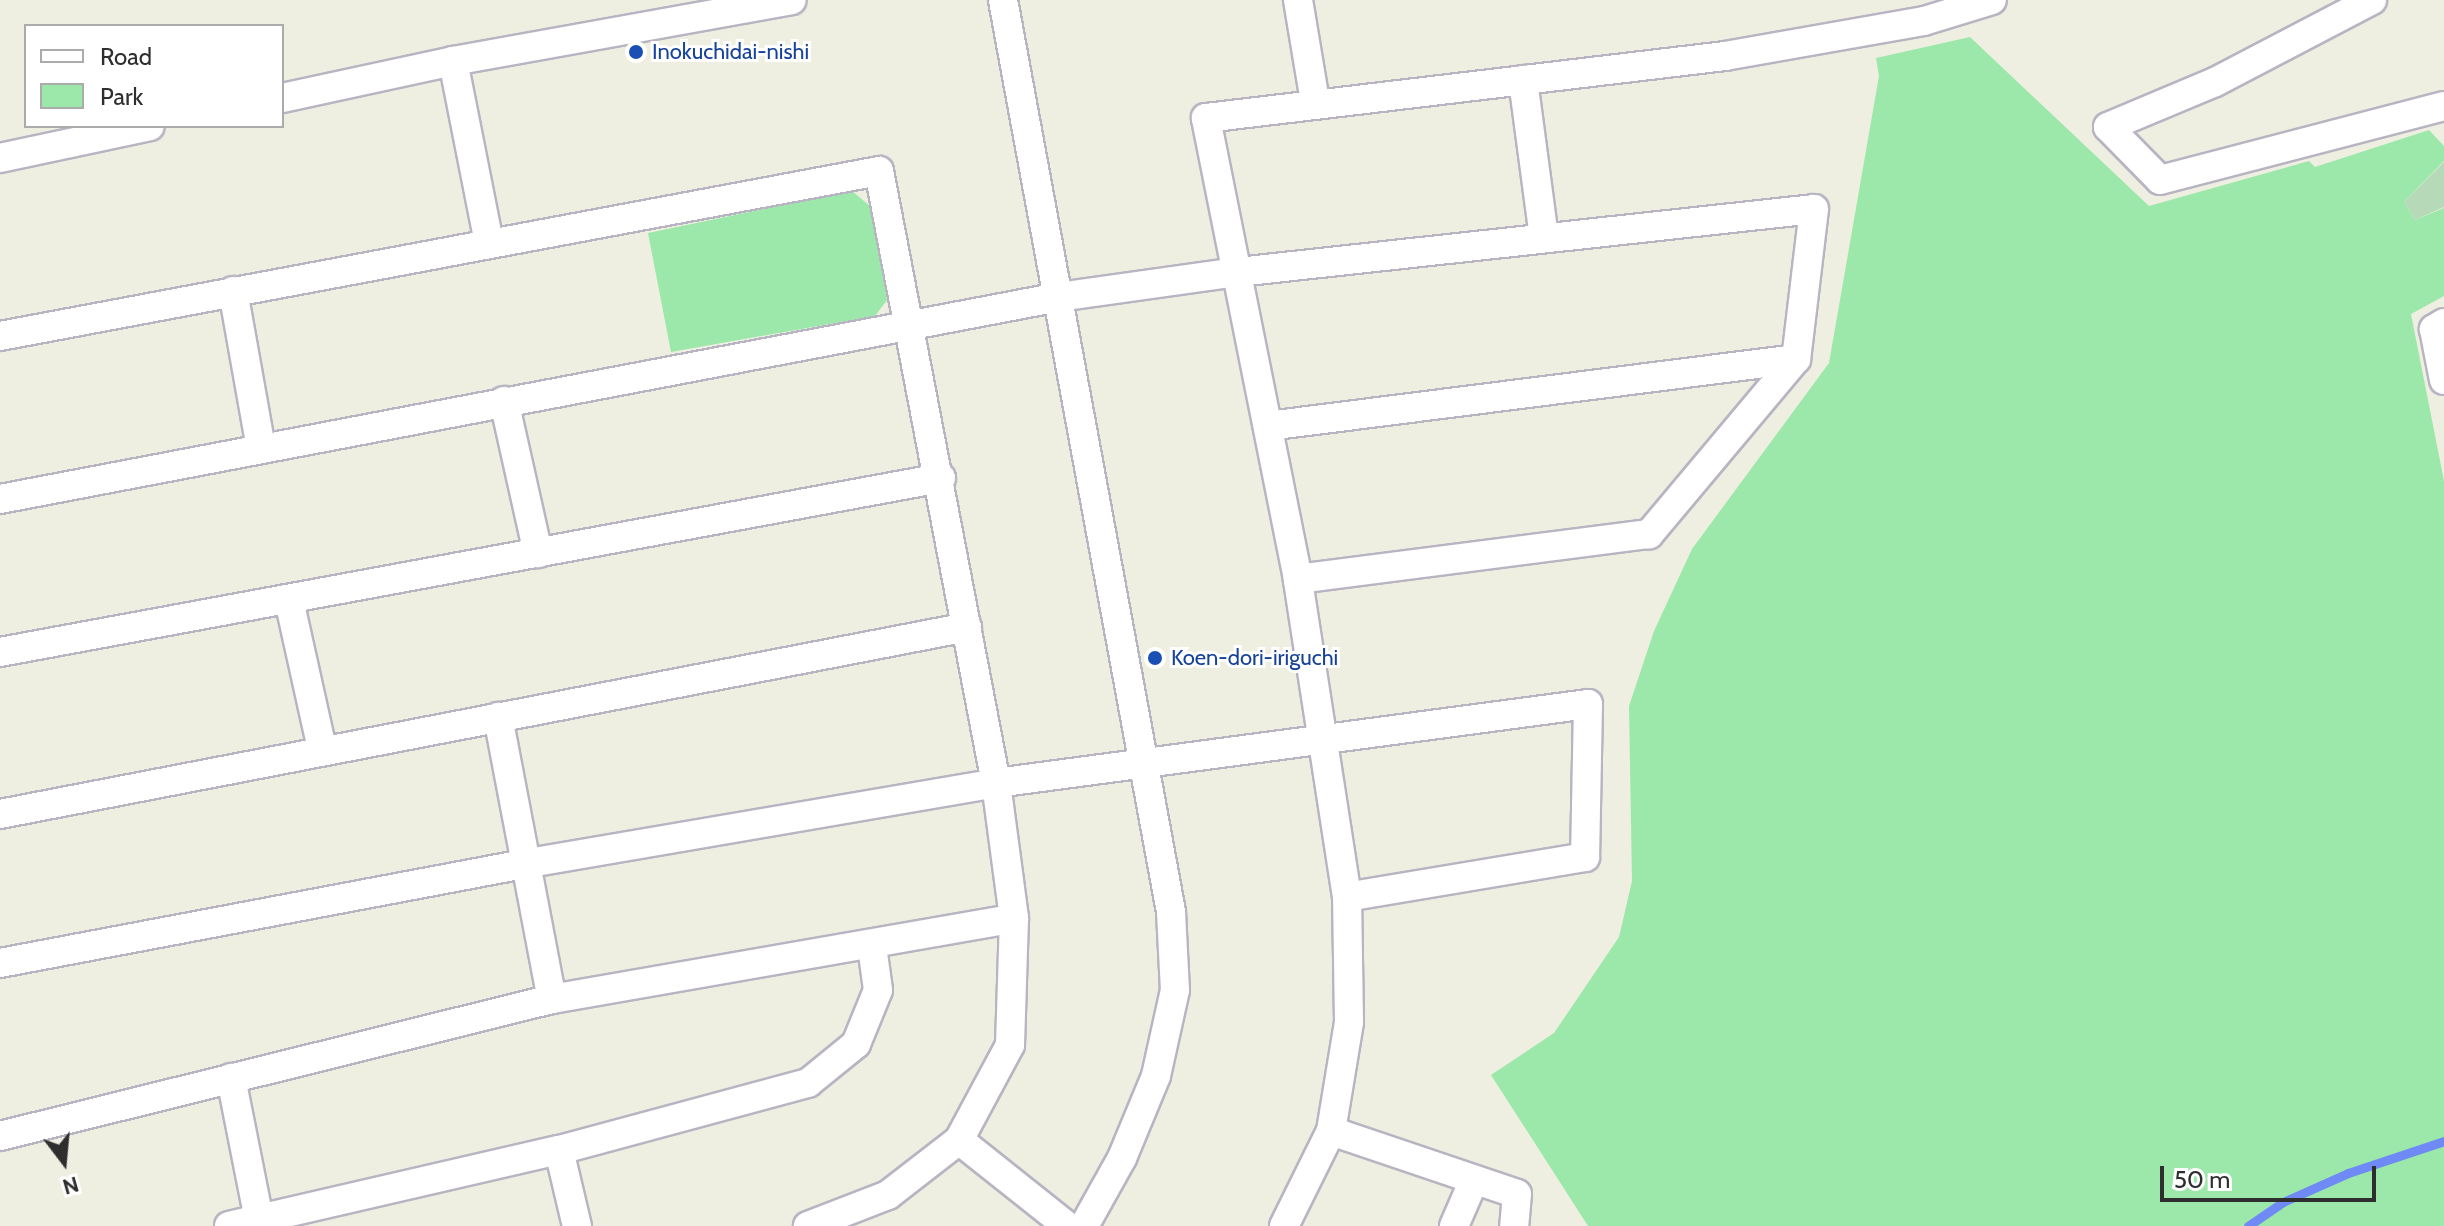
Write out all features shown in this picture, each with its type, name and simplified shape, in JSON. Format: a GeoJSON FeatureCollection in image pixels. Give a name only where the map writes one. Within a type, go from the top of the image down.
{"type":"FeatureCollection","features":[{"type":"Feature","properties":{"kind":"street"},"geometry":{"type":"LineString","coordinates":[[284,98],[453,61],[792,0]]}},
{"type":"Feature","properties":{"kind":"street"},"geometry":{"type":"LineString","coordinates":[[1003,0],[1171,912],[1175,990],[1156,1076],[1122,1158],[1084,1226]]}},
{"type":"Feature","properties":{"kind":"street"},"geometry":{"type":"LineString","coordinates":[[1298,0],[1315,102]]}},
{"type":"Feature","properties":{"kind":"street"},"geometry":{"type":"LineString","coordinates":[[1284,1226],[1331,1131],[1349,1022],[1347,897],[1298,579],[1206,118],[1315,102],[1725,56],[1922,10],[1992,0]]}},
{"type":"Feature","properties":{"kind":"street"},"geometry":{"type":"LineString","coordinates":[[2372,0],[2215,82],[2108,127],[2160,180],[2441,112]]}},
{"type":"Feature","properties":{"kind":"street"},"geometry":{"type":"LineString","coordinates":[[453,61],[489,243]]}},
{"type":"Feature","properties":{"kind":"street"},"geometry":{"type":"LineString","coordinates":[[1523,80],[1544,238]]}},
{"type":"Feature","properties":{"kind":"street"},"geometry":{"type":"LineString","coordinates":[[0,158],[141,128]]}},
{"type":"Feature","properties":{"kind":"street"},"geometry":{"type":"LineString","coordinates":[[0,336],[879,171],[912,321],[996,783],[1014,918],[1010,1045],[959,1140],[888,1195],[808,1226]]}},
{"type":"Feature","properties":{"kind":"street"},"geometry":{"type":"LineString","coordinates":[[0,499],[912,321],[1059,297],[1238,272],[1814,209],[1796,359],[1649,534],[1298,579]]}},
{"type":"Feature","properties":{"kind":"street"},"geometry":{"type":"LineString","coordinates":[[233,291],[261,448]]}},
{"type":"Feature","properties":{"kind":"street"},"geometry":{"type":"LineString","coordinates":[[2444,323],[2434,329],[2444,380]]}},
{"type":"Feature","properties":{"kind":"street"},"geometry":{"type":"LineString","coordinates":[[1268,426],[1796,359]]}},
{"type":"Feature","properties":{"kind":"street"},"geometry":{"type":"LineString","coordinates":[[504,401],[538,553]]}},
{"type":"Feature","properties":{"kind":"street"},"geometry":{"type":"LineString","coordinates":[[0,652],[941,478]]}},
{"type":"Feature","properties":{"kind":"street"},"geometry":{"type":"LineString","coordinates":[[289,600],[322,749]]}},
{"type":"Feature","properties":{"kind":"street"},"geometry":{"type":"LineString","coordinates":[[0,814],[322,749],[967,627]]}},
{"type":"Feature","properties":{"kind":"street"},"geometry":{"type":"LineString","coordinates":[[0,963],[529,863],[996,783],[1588,704],[1585,857],[1347,897]]}},
{"type":"Feature","properties":{"kind":"street"},"geometry":{"type":"LineString","coordinates":[[498,717],[529,863],[552,999]]}},
{"type":"Feature","properties":{"kind":"street"},"geometry":{"type":"LineString","coordinates":[[0,1136],[552,999],[872,946],[1014,918]]}},
{"type":"Feature","properties":{"kind":"street"},"geometry":{"type":"LineString","coordinates":[[229,1226],[559,1150],[808,1083],[856,1044],[878,990],[872,946]]}},
{"type":"Feature","properties":{"kind":"street"},"geometry":{"type":"LineString","coordinates":[[231,1078],[259,1219]]}},
{"type":"Feature","properties":{"kind":"street"},"geometry":{"type":"LineString","coordinates":[[1331,1131],[1517,1194],[1514,1226]]}},
{"type":"Feature","properties":{"kind":"street"},"geometry":{"type":"LineString","coordinates":[[959,1140],[1067,1226]]}},
{"type":"Feature","properties":{"kind":"street"},"geometry":{"type":"LineString","coordinates":[[559,1150],[577,1226]]}},
{"type":"Feature","properties":{"kind":"street"},"geometry":{"type":"LineString","coordinates":[[1454,1226],[1474,1180]]}},
{"type":"Feature","properties":{"kind":"green space"},"geometry":{"type":"Polygon","coordinates":[[[1970,37],[2149,206],[2309,161],[2315,167],[2429,130],[2444,146],[2444,161],[2404,202],[2415,220],[2444,208],[2444,296],[2411,314],[2444,481],[2444,1226],[1588,1226],[1491,1075],[1554,1033],[1619,937],[1632,881],[1629,706],[1654,631],[1692,549],[1829,363],[1879,76],[1876,58],[1970,37]]]}},
{"type":"Feature","properties":{"kind":"green space"},"geometry":{"type":"Polygon","coordinates":[[[2444,162],[2444,207],[2415,220],[2404,202],[2444,162]]]}},
{"type":"Feature","properties":{"kind":"green space"},"geometry":{"type":"Polygon","coordinates":[[[852,191],[870,206],[887,300],[875,316],[671,352],[648,233],[852,191]]]}},
{"type":"Feature","properties":{"kind":"waterway"},"geometry":{"type":"LineString","coordinates":[[2248,1226],[2283,1202],[2348,1173],[2444,1141]]}},
{"type":"Feature","properties":{"kind":"place","name":"Inokuchidai-nishi"},"geometry":{"type":"Point","coordinates":[636,52]}},
{"type":"Feature","properties":{"kind":"place","name":"Koen-dori-iriguchi"},"geometry":{"type":"Point","coordinates":[1155,658]}}]}
